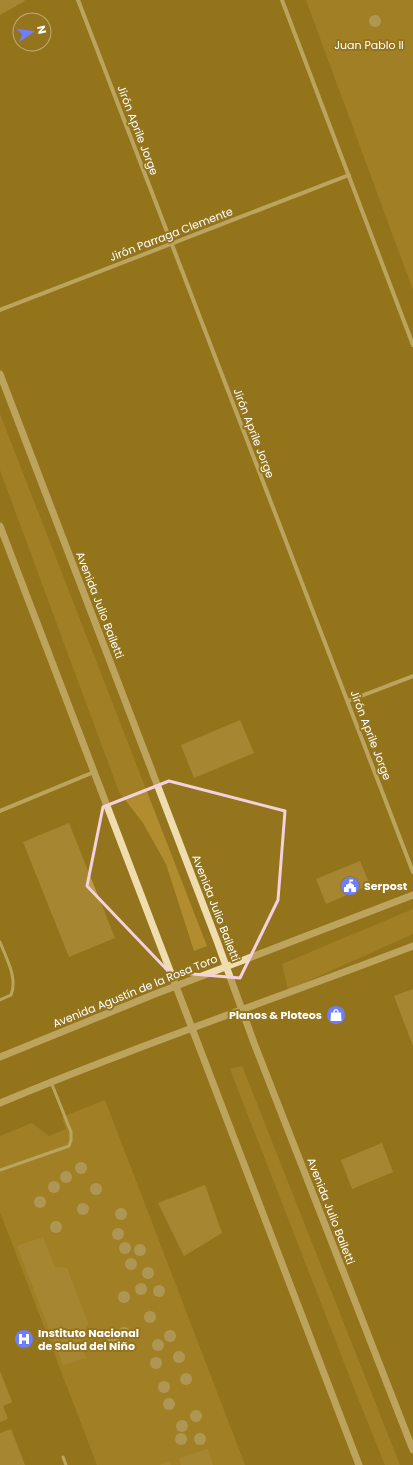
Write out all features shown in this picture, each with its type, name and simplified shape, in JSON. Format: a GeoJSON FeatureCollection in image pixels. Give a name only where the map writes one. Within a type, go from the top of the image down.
{"type":"FeatureCollection","features":[{"type":"Feature","properties":{"kind":"street","name":"Jirón Aprile Jorge"},"geometry":{"type":"LineString","coordinates":[[78,0],[413,872]]}},
{"type":"Feature","properties":{"kind":"street"},"geometry":{"type":"LineString","coordinates":[[282,0],[413,345]]}},
{"type":"Feature","properties":{"kind":"street","name":"Jirón Parraga Clemente"},"geometry":{"type":"LineString","coordinates":[[0,310],[349,175]]}},
{"type":"Feature","properties":{"kind":"street","name":"Avenida Julio Bailetti"},"geometry":{"type":"LineString","coordinates":[[0,374],[227,967],[242,1010],[413,1450]]}},
{"type":"Feature","properties":{"kind":"street"},"geometry":{"type":"LineString","coordinates":[[0,526],[177,986],[358,1465]]}},
{"type":"Feature","properties":{"kind":"street"},"geometry":{"type":"LineString","coordinates":[[348,701],[413,676]]}},
{"type":"Feature","properties":{"kind":"street"},"geometry":{"type":"LineString","coordinates":[[0,811],[94,772]]}},
{"type":"Feature","properties":{"kind":"street","name":"Avenida Agustín de la Rosa Toro"},"geometry":{"type":"LineString","coordinates":[[0,1057],[177,986],[413,895]]}},
{"type":"Feature","properties":{"kind":"street"},"geometry":{"type":"LineString","coordinates":[[0,1103],[192,1027],[242,1010],[413,946]]}},
{"type":"Feature","properties":{"kind":"lane"},"geometry":{"type":"LineString","coordinates":[[0,942],[12,974],[14,988],[11,995],[0,1000]]}},
{"type":"Feature","properties":{"kind":"lane"},"geometry":{"type":"LineString","coordinates":[[0,1170],[69,1146],[72,1140],[70,1132],[51,1082]]}},
{"type":"Feature","properties":{"kind":"lane"},"geometry":{"type":"LineString","coordinates":[[63,1458],[66,1465]]}},
{"type":"Feature","properties":{"kind":"highlighted area"},"geometry":{"type":"Polygon","coordinates":[[[169,781],[285,811],[278,900],[240,978],[169,972],[87,886],[103,807],[169,781]]]}},
{"type":"Feature","properties":{"kind":"green space","name":"Juan Pablo II"},"geometry":{"type":"Polygon","coordinates":[[[306,0],[413,0],[413,290],[306,0]]]}},
{"type":"Feature","properties":{"kind":"green space"},"geometry":{"type":"Polygon","coordinates":[[[0,414],[207,946],[194,951],[166,864],[143,823],[119,792],[0,470],[0,414]]]}},
{"type":"Feature","properties":{"kind":"green space"},"geometry":{"type":"Polygon","coordinates":[[[413,909],[413,934],[288,990],[282,964],[413,909]]]}},
{"type":"Feature","properties":{"kind":"green space"},"geometry":{"type":"Polygon","coordinates":[[[242,1066],[400,1465],[385,1465],[354,1388],[230,1069],[242,1066]]]}},
{"type":"Feature","properties":{"kind":"green space"},"geometry":{"type":"Polygon","coordinates":[[[105,1100],[245,1465],[97,1465],[0,1212],[0,1136],[32,1123],[49,1136],[66,1129],[62,1117],[105,1100]]]}},
{"type":"Feature","properties":{"kind":"building"},"geometry":{"type":"Polygon","coordinates":[[[0,0],[24,0],[25,1],[0,15],[0,0]]]}},
{"type":"Feature","properties":{"kind":"building"},"geometry":{"type":"Polygon","coordinates":[[[240,720],[254,753],[194,778],[181,745],[240,720]]]}},
{"type":"Feature","properties":{"kind":"building"},"geometry":{"type":"Polygon","coordinates":[[[69,823],[115,938],[69,957],[23,842],[69,823]]]}},
{"type":"Feature","properties":{"kind":"building"},"geometry":{"type":"Polygon","coordinates":[[[360,861],[370,885],[326,904],[316,879],[360,861]]]}},
{"type":"Feature","properties":{"kind":"building"},"geometry":{"type":"Polygon","coordinates":[[[413,989],[413,1046],[394,996],[413,989]]]}},
{"type":"Feature","properties":{"kind":"building"},"geometry":{"type":"Polygon","coordinates":[[[382,1143],[393,1172],[352,1189],[341,1160],[382,1143]]]}},
{"type":"Feature","properties":{"kind":"building"},"geometry":{"type":"Polygon","coordinates":[[[205,1185],[222,1233],[184,1256],[158,1203],[205,1185]]]}},
{"type":"Feature","properties":{"kind":"building"},"geometry":{"type":"Polygon","coordinates":[[[43,1237],[55,1267],[67,1268],[88,1323],[79,1343],[86,1358],[63,1365],[17,1246],[43,1237]]]}},
{"type":"Feature","properties":{"kind":"building"},"geometry":{"type":"Polygon","coordinates":[[[0,1371],[12,1402],[3,1406],[8,1419],[0,1422],[0,1371]]]}},
{"type":"Feature","properties":{"kind":"building"},"geometry":{"type":"Polygon","coordinates":[[[11,1429],[25,1465],[0,1465],[0,1433],[11,1429]]]}},
{"type":"Feature","properties":{"kind":"building"},"geometry":{"type":"Polygon","coordinates":[[[208,1449],[213,1465],[181,1465],[179,1458],[208,1449]]]}},
{"type":"Feature","properties":{"kind":"building"},"geometry":{"type":"Polygon","coordinates":[[[170,1461],[171,1465],[159,1465],[170,1461]]]}},
{"type":"Feature","properties":{"kind":"place","name":"Serpost"},"geometry":{"type":"Point","coordinates":[350,886]}},
{"type":"Feature","properties":{"kind":"place","name":"Planos & Ploteos"},"geometry":{"type":"Point","coordinates":[336,1015]}},
{"type":"Feature","properties":{"kind":"place","name":"Instituto Nacional de Salud del Niño"},"geometry":{"type":"Point","coordinates":[24,1339]}}]}
